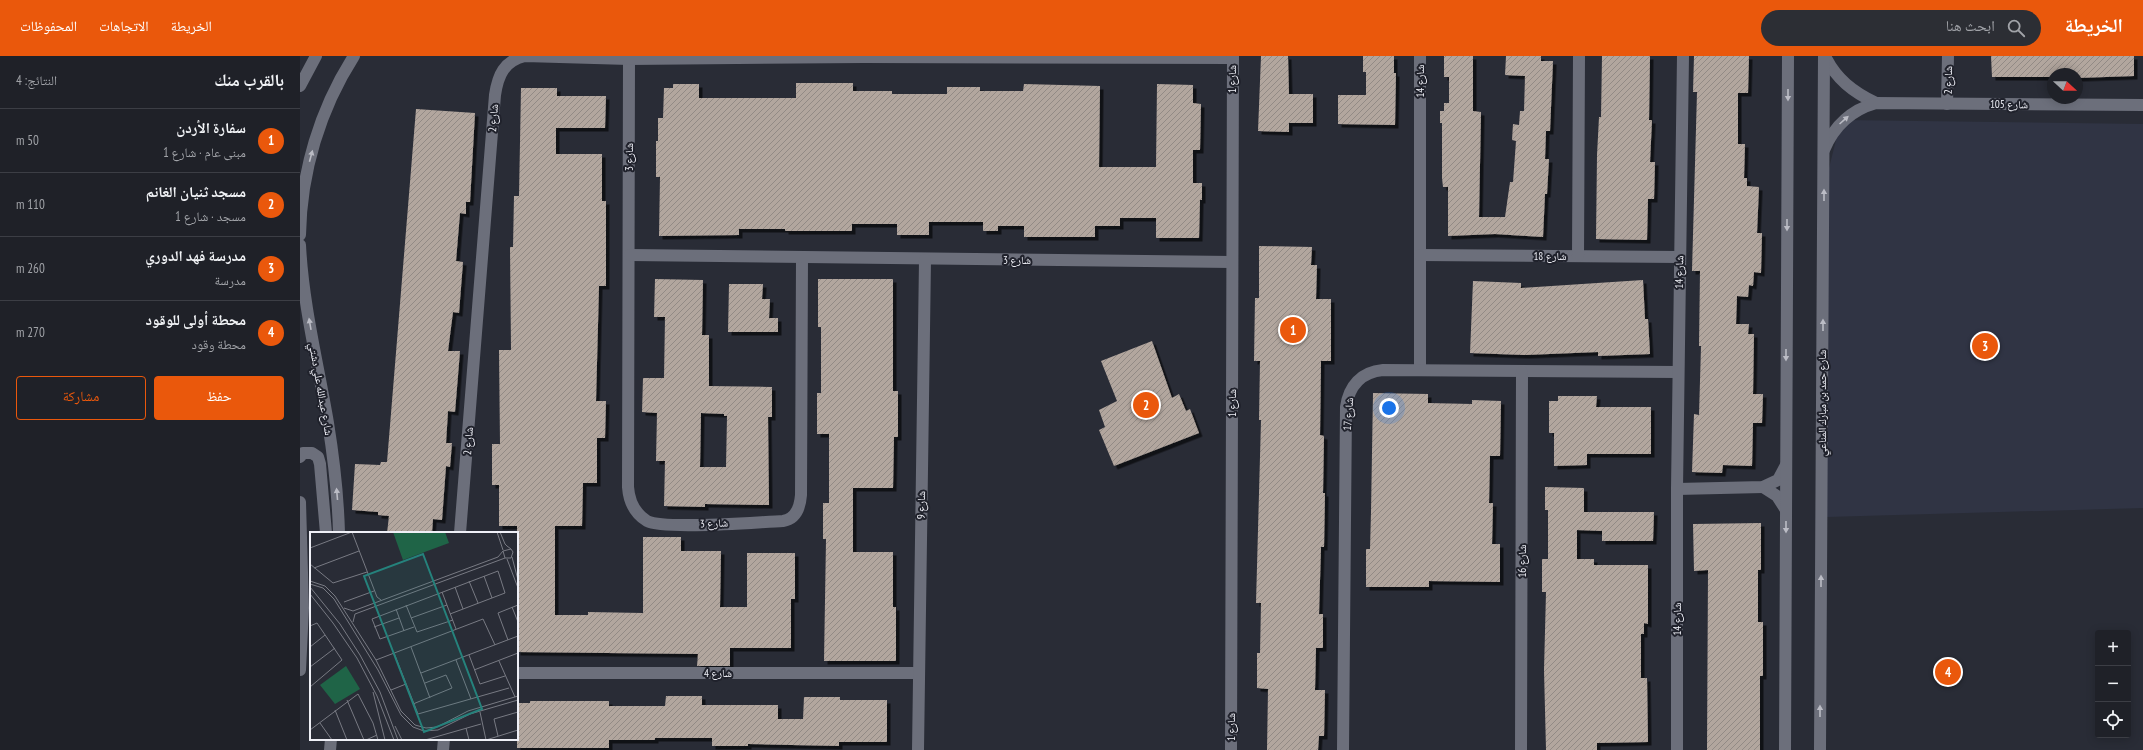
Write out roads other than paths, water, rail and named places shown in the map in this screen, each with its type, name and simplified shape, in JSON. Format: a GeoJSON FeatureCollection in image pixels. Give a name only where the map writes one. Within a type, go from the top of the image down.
{"type":"FeatureCollection","features":[{"type":"Feature","properties":{"kind":"street"},"geometry":{"type":"LineString","coordinates":[[300,86],[316,56]]}},
{"type":"Feature","properties":{"kind":"street"},"geometry":{"type":"LineString","coordinates":[[300,235],[304,182],[315,144],[333,94],[354,56]]}},
{"type":"Feature","properties":{"kind":"street","name":"شارع 2"},"geometry":{"type":"LineString","coordinates":[[460,532],[495,95],[500,74],[510,61],[525,56],[629,59],[864,57],[1233,57]]}},
{"type":"Feature","properties":{"kind":"street","name":"شارع 14"},"geometry":{"type":"LineString","coordinates":[[1420,56],[1420,370]]}},
{"type":"Feature","properties":{"kind":"street"},"geometry":{"type":"LineString","coordinates":[[1578,256],[1579,56]]}},
{"type":"Feature","properties":{"kind":"street","name":"شارع 14"},"geometry":{"type":"LineString","coordinates":[[1676,750],[1679,257],[1683,56]]}},
{"type":"Feature","properties":{"kind":"street"},"geometry":{"type":"LineString","coordinates":[[1785,750],[1788,56]]}},
{"type":"Feature","properties":{"kind":"street","name":"شارع 105"},"geometry":{"type":"LineString","coordinates":[[1824,56],[1834,73],[1845,84],[1857,93],[1876,103]]}},
{"type":"Feature","properties":{"kind":"street","name":"شارع حمد بن مبارك المناعي"},"geometry":{"type":"LineString","coordinates":[[1820,750],[1824,56]]}},
{"type":"Feature","properties":{"kind":"street","name":"شارع 2"},"geometry":{"type":"LineString","coordinates":[[1947,104],[1948,56]]}},
{"type":"Feature","properties":{"kind":"street","name":"شارع 1"},"geometry":{"type":"LineString","coordinates":[[1231,750],[1233,57]]}},
{"type":"Feature","properties":{"kind":"street","name":"شارع 3"},"geometry":{"type":"LineString","coordinates":[[629,59],[629,498],[636,512],[647,521],[671,525],[782,521],[791,518],[797,512],[801,495],[802,258]]}},
{"type":"Feature","properties":{"kind":"street","name":"شارع 105"},"geometry":{"type":"LineString","coordinates":[[1824,150],[1832,134],[1844,120],[1858,109],[1876,103],[2143,105]]}},
{"type":"Feature","properties":{"kind":"street","name":"شارع عبدالله علي دشتي"},"geometry":{"type":"LineString","coordinates":[[300,245],[301,272],[335,466],[339,532]]}},
{"type":"Feature","properties":{"kind":"street","name":"شارع 3"},"geometry":{"type":"LineString","coordinates":[[630,255],[925,260],[1232,262]]}},
{"type":"Feature","properties":{"kind":"street","name":"شارع 18"},"geometry":{"type":"LineString","coordinates":[[1420,255],[1679,257]]}},
{"type":"Feature","properties":{"kind":"street","name":"شارع 9"},"geometry":{"type":"LineString","coordinates":[[918,750],[925,260]]}},
{"type":"Feature","properties":{"kind":"street","name":"شارع 17"},"geometry":{"type":"LineString","coordinates":[[1343,750],[1347,397],[1357,380],[1374,371],[1678,372]]}},
{"type":"Feature","properties":{"kind":"street","name":"شارع 16"},"geometry":{"type":"LineString","coordinates":[[1521,750],[1522,372]]}},
{"type":"Feature","properties":{"kind":"street"},"geometry":{"type":"LineString","coordinates":[[300,457],[303,453],[312,453],[318,457],[320,464],[326,532]]}},
{"type":"Feature","properties":{"kind":"street"},"geometry":{"type":"LineString","coordinates":[[1677,489],[1763,487],[1778,480],[1786,466]]}},
{"type":"Feature","properties":{"kind":"street"},"geometry":{"type":"LineString","coordinates":[[1763,487],[1777,496],[1786,510]]}},
{"type":"Feature","properties":{"kind":"street"},"geometry":{"type":"LineString","coordinates":[[300,502],[303,600],[300,670]]}},
{"type":"Feature","properties":{"kind":"street","name":"شارع 4"},"geometry":{"type":"LineString","coordinates":[[518,673],[919,673]]}},
{"type":"Feature","properties":{"kind":"street"},"geometry":{"type":"LineString","coordinates":[[330,750],[331,740]]}},
{"type":"Feature","properties":{"kind":"street"},"geometry":{"type":"LineString","coordinates":[[443,750],[444,740]]}},
{"type":"Feature","properties":{"kind":"place","name":"سفارة الأردن"},"geometry":{"type":"Point","coordinates":[1293,330]}},
{"type":"Feature","properties":{"kind":"place","name":"مدرسة فهد الدوري"},"geometry":{"type":"Point","coordinates":[1985,346]}},
{"type":"Feature","properties":{"kind":"place","name":"مسجد ثنيان الغانم"},"geometry":{"type":"Point","coordinates":[1146,405]}},
{"type":"Feature","properties":{"kind":"place","name":"محطة أولى للوقود"},"geometry":{"type":"Point","coordinates":[1948,672]}}]}
